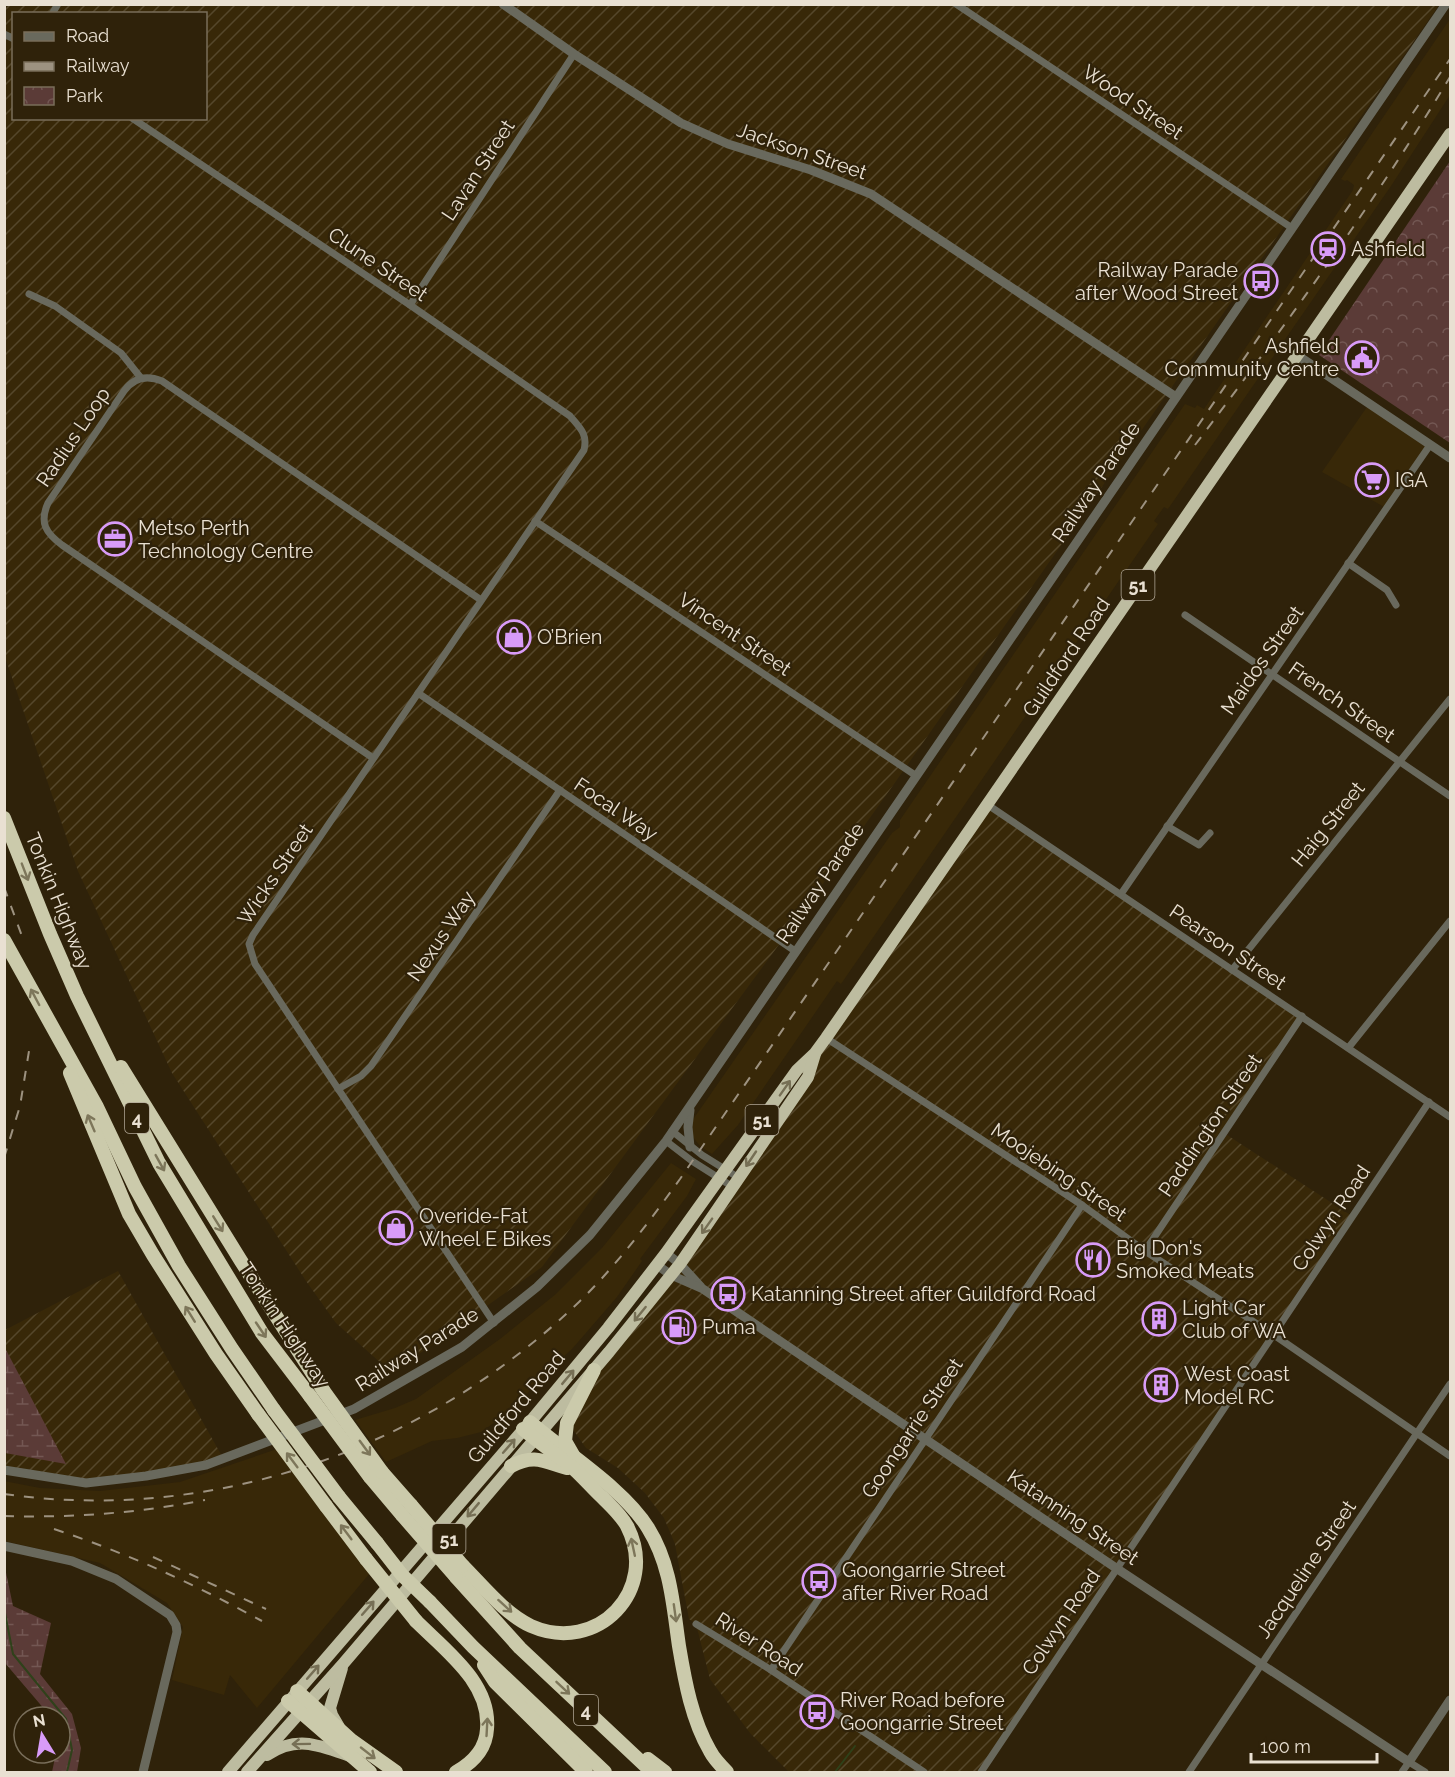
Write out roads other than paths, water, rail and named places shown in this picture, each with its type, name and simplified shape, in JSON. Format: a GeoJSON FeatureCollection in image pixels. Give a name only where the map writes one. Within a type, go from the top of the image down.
{"type":"FeatureCollection","features":[{"type":"Feature","properties":{"kind":"highway","name":"Guildford Road"},"geometry":{"type":"LineString","coordinates":[[228,1773],[527,1425],[608,1328],[666,1253],[797,1070],[815,1053],[826,1038],[1450,134]]}},
{"type":"Feature","properties":{"kind":"highway","name":"Tonkin Highway"},"geometry":{"type":"LineString","coordinates":[[4,818],[77,996],[159,1163],[262,1333],[310,1396],[459,1571],[520,1648],[652,1773]]}},
{"type":"Feature","properties":{"kind":"highway","name":"4"},"geometry":{"type":"LineString","coordinates":[[4,940],[97,1107],[135,1187],[179,1266],[232,1349],[339,1497],[402,1575],[473,1647]]}},
{"type":"Feature","properties":{"kind":"highway"},"geometry":{"type":"LineString","coordinates":[[77,996],[376,1475]]}},
{"type":"Feature","properties":{"kind":"highway"},"geometry":{"type":"LineString","coordinates":[[46,1017],[129,1214],[216,1354],[366,1560],[416,1621],[467,1673],[483,1696],[488,1722],[484,1744],[473,1760],[456,1773]]}},
{"type":"Feature","properties":{"kind":"highway","name":"Guildford Road"},"geometry":{"type":"LineString","coordinates":[[250,1769],[343,1664],[594,1370],[680,1264],[808,1077],[815,1053]]}},
{"type":"Feature","properties":{"kind":"highway"},"geometry":{"type":"LineString","coordinates":[[459,1571],[531,1626],[552,1632],[567,1633],[584,1630],[612,1616],[622,1605],[634,1581],[636,1559],[633,1540],[626,1524],[575,1465],[564,1433],[594,1370]]}},
{"type":"Feature","properties":{"kind":"highway"},"geometry":{"type":"LineString","coordinates":[[527,1425],[575,1465],[619,1494],[648,1528],[662,1556],[671,1587],[687,1691],[697,1723],[710,1752],[727,1773]]}},
{"type":"Feature","properties":{"kind":"highway"},"geometry":{"type":"LineString","coordinates":[[511,1466],[525,1459],[575,1465]]}},
{"type":"Feature","properties":{"kind":"highway"},"geometry":{"type":"LineString","coordinates":[[473,1647],[495,1682],[586,1773]]}},
{"type":"Feature","properties":{"kind":"highway"},"geometry":{"type":"LineString","coordinates":[[473,1647],[605,1773]]}},
{"type":"Feature","properties":{"kind":"highway"},"geometry":{"type":"LineString","coordinates":[[342,1731],[330,1708],[343,1664]]}},
{"type":"Feature","properties":{"kind":"highway"},"geometry":{"type":"LineString","coordinates":[[292,1696],[370,1773]]}},
{"type":"Feature","properties":{"kind":"highway"},"geometry":{"type":"LineString","coordinates":[[304,1706],[342,1731],[396,1773]]}},
{"type":"Feature","properties":{"kind":"highway"},"geometry":{"type":"LineString","coordinates":[[596,1719],[665,1773]]}},
{"type":"Feature","properties":{"kind":"highway"},"geometry":{"type":"LineString","coordinates":[[250,1769],[280,1748],[298,1743],[320,1746],[354,1757]]}},
{"type":"Feature","properties":{"kind":"street","name":"Jackson Street"},"geometry":{"type":"LineString","coordinates":[[503,4],[574,54],[681,123],[728,144],[811,170],[871,194],[1176,397]]}},
{"type":"Feature","properties":{"kind":"street","name":"Wood Street"},"geometry":{"type":"LineString","coordinates":[[956,4],[1292,228]]}},
{"type":"Feature","properties":{"kind":"street","name":"Railway Parade"},"geometry":{"type":"LineString","coordinates":[[4,1470],[87,1483],[146,1476],[206,1465],[354,1409],[462,1347],[537,1287],[590,1235],[666,1141],[1446,4]]}},
{"type":"Feature","properties":{"kind":"street","name":"Lavan Street"},"geometry":{"type":"LineString","coordinates":[[410,305],[574,54]]}},
{"type":"Feature","properties":{"kind":"street","name":"Clune Street"},"geometry":{"type":"LineString","coordinates":[[135,120],[570,416],[585,435],[584,450]]}},
{"type":"Feature","properties":{"kind":"street"},"geometry":{"type":"LineString","coordinates":[[30,294],[55,306],[121,353],[141,378],[157,379],[168,384],[481,600]]}},
{"type":"Feature","properties":{"kind":"street"},"geometry":{"type":"LineString","coordinates":[[1297,355],[1450,458]]}},
{"type":"Feature","properties":{"kind":"street","name":"Radius Loop"},"geometry":{"type":"LineString","coordinates":[[141,378],[129,384],[48,503],[44,517],[45,528],[51,537],[62,545],[373,758]]}},
{"type":"Feature","properties":{"kind":"street","name":"Maidos Street"},"geometry":{"type":"LineString","coordinates":[[1121,894],[1430,445]]}},
{"type":"Feature","properties":{"kind":"street","name":"Wicks Street"},"geometry":{"type":"LineString","coordinates":[[494,1323],[255,964],[249,944],[584,450]]}},
{"type":"Feature","properties":{"kind":"street","name":"Vincent Street"},"geometry":{"type":"LineString","coordinates":[[535,521],[915,775]]}},
{"type":"Feature","properties":{"kind":"street"},"geometry":{"type":"LineString","coordinates":[[1348,563],[1387,590],[1396,605]]}},
{"type":"Feature","properties":{"kind":"street","name":"French Street"},"geometry":{"type":"LineString","coordinates":[[1185,615],[1450,796]]}},
{"type":"Feature","properties":{"kind":"street","name":"Focal Way"},"geometry":{"type":"LineString","coordinates":[[418,693],[795,951]]}},
{"type":"Feature","properties":{"kind":"street","name":"Haig Street"},"geometry":{"type":"LineString","coordinates":[[1232,970],[1450,699]]}},
{"type":"Feature","properties":{"kind":"street","name":"Nexus Way"},"geometry":{"type":"LineString","coordinates":[[338,1089],[361,1076],[371,1066],[560,790]]}},
{"type":"Feature","properties":{"kind":"street","name":"Pearson Street"},"geometry":{"type":"LineString","coordinates":[[988,805],[1450,1117]]}},
{"type":"Feature","properties":{"kind":"street"},"geometry":{"type":"LineString","coordinates":[[1167,826],[1199,845],[1210,833]]}},
{"type":"Feature","properties":{"kind":"street"},"geometry":{"type":"LineString","coordinates":[[1349,1047],[1450,921]]}},
{"type":"Feature","properties":{"kind":"street","name":"Paddington Street"},"geometry":{"type":"LineString","coordinates":[[1145,1251],[1302,1016]]}},
{"type":"Feature","properties":{"kind":"street","name":"Moojebing Street"},"geometry":{"type":"LineString","coordinates":[[826,1038],[1082,1205],[1145,1251],[1274,1335],[1450,1456]]}},
{"type":"Feature","properties":{"kind":"street","name":"Colwyn Road"},"geometry":{"type":"LineString","coordinates":[[981,1773],[1429,1102]]}},
{"type":"Feature","properties":{"kind":"street"},"geometry":{"type":"LineString","coordinates":[[690,1147],[687,1127],[691,1105]]}},
{"type":"Feature","properties":{"kind":"street"},"geometry":{"type":"LineString","coordinates":[[672,1131],[723,1175],[736,1183]]}},
{"type":"Feature","properties":{"kind":"street"},"geometry":{"type":"LineString","coordinates":[[666,1141],[692,1161],[736,1183]]}},
{"type":"Feature","properties":{"kind":"street","name":"Goongarrie Street"},"geometry":{"type":"LineString","coordinates":[[771,1670],[1082,1205]]}},
{"type":"Feature","properties":{"kind":"street","name":"Katanning Street"},"geometry":{"type":"LineString","coordinates":[[666,1253],[680,1264],[703,1289]]}},
{"type":"Feature","properties":{"kind":"street","name":"Katanning Street"},"geometry":{"type":"LineString","coordinates":[[657,1265],[671,1275],[703,1289],[1425,1773]]}},
{"type":"Feature","properties":{"kind":"street","name":"Jacqueline Street"},"geometry":{"type":"LineString","coordinates":[[1190,1773],[1450,1384]]}},
{"type":"Feature","properties":{"kind":"street"},"geometry":{"type":"LineString","coordinates":[[4,1546],[72,1562],[116,1579],[170,1615],[177,1632],[143,1773]]}},
{"type":"Feature","properties":{"kind":"street","name":"River Road"},"geometry":{"type":"LineString","coordinates":[[696,1624],[771,1670],[924,1773]]}},
{"type":"Feature","properties":{"kind":"street"},"geometry":{"type":"LineString","coordinates":[[1402,1773],[1450,1700]]}},
{"type":"Feature","properties":{"kind":"waterway"},"geometry":{"type":"LineString","coordinates":[[4,1608],[13,1654],[66,1719],[72,1750],[67,1772]]}},
{"type":"Feature","properties":{"kind":"waterway"},"geometry":{"type":"LineString","coordinates":[[835,1772],[855,1746]]}},
{"type":"Feature","properties":{"kind":"railway"},"geometry":{"type":"LineString","coordinates":[[4,1494],[83,1500],[161,1497],[239,1485],[314,1464],[386,1435],[455,1398],[519,1353],[579,1302],[619,1258],[680,1179],[1450,59]]}},
{"type":"Feature","properties":{"kind":"railway"},"geometry":{"type":"LineString","coordinates":[[1195,445],[1327,264],[1421,125],[1450,77]]}},
{"type":"Feature","properties":{"kind":"railway"},"geometry":{"type":"LineString","coordinates":[[4,887],[23,939]]}},
{"type":"Feature","properties":{"kind":"railway"},"geometry":{"type":"LineString","coordinates":[[4,1158],[20,1106],[29,1051]]}},
{"type":"Feature","properties":{"kind":"railway"},"geometry":{"type":"LineString","coordinates":[[4,1516],[105,1514],[205,1500]]}},
{"type":"Feature","properties":{"kind":"railway"},"geometry":{"type":"LineString","coordinates":[[54,1529],[160,1570],[262,1621]]}},
{"type":"Feature","properties":{"kind":"railway"},"geometry":{"type":"LineString","coordinates":[[153,1557],[266,1609]]}},
{"type":"Feature","properties":{"kind":"place","name":"Ashfield"},"geometry":{"type":"Point","coordinates":[1328,249]}},
{"type":"Feature","properties":{"kind":"place","name":"Railway Parade after Wood Street"},"geometry":{"type":"Point","coordinates":[1261,281]}},
{"type":"Feature","properties":{"kind":"place","name":"Ashfield Community Centre"},"geometry":{"type":"Point","coordinates":[1362,358]}},
{"type":"Feature","properties":{"kind":"place","name":"IGA"},"geometry":{"type":"Point","coordinates":[1372,480]}},
{"type":"Feature","properties":{"kind":"place","name":"Metso Perth Technology Centre"},"geometry":{"type":"Point","coordinates":[115,539]}},
{"type":"Feature","properties":{"kind":"place","name":"O’Brien"},"geometry":{"type":"Point","coordinates":[514,637]}},
{"type":"Feature","properties":{"kind":"place","name":"Overide-Fat Wheel E Bikes"},"geometry":{"type":"Point","coordinates":[396,1228]}},
{"type":"Feature","properties":{"kind":"place","name":"Big Don's Smoked Meats"},"geometry":{"type":"Point","coordinates":[1093,1260]}},
{"type":"Feature","properties":{"kind":"place","name":"Katanning Street after Guildford Road"},"geometry":{"type":"Point","coordinates":[728,1294]}},
{"type":"Feature","properties":{"kind":"place","name":"Light Car Club of WA"},"geometry":{"type":"Point","coordinates":[1159,1319]}},
{"type":"Feature","properties":{"kind":"place","name":"Puma"},"geometry":{"type":"Point","coordinates":[679,1327]}},
{"type":"Feature","properties":{"kind":"place","name":"West Coast Model RC"},"geometry":{"type":"Point","coordinates":[1161,1385]}},
{"type":"Feature","properties":{"kind":"place","name":"Goongarrie Street after River Road"},"geometry":{"type":"Point","coordinates":[819,1581]}},
{"type":"Feature","properties":{"kind":"place","name":"River Road before Goongarrie Street"},"geometry":{"type":"Point","coordinates":[817,1712]}}]}
